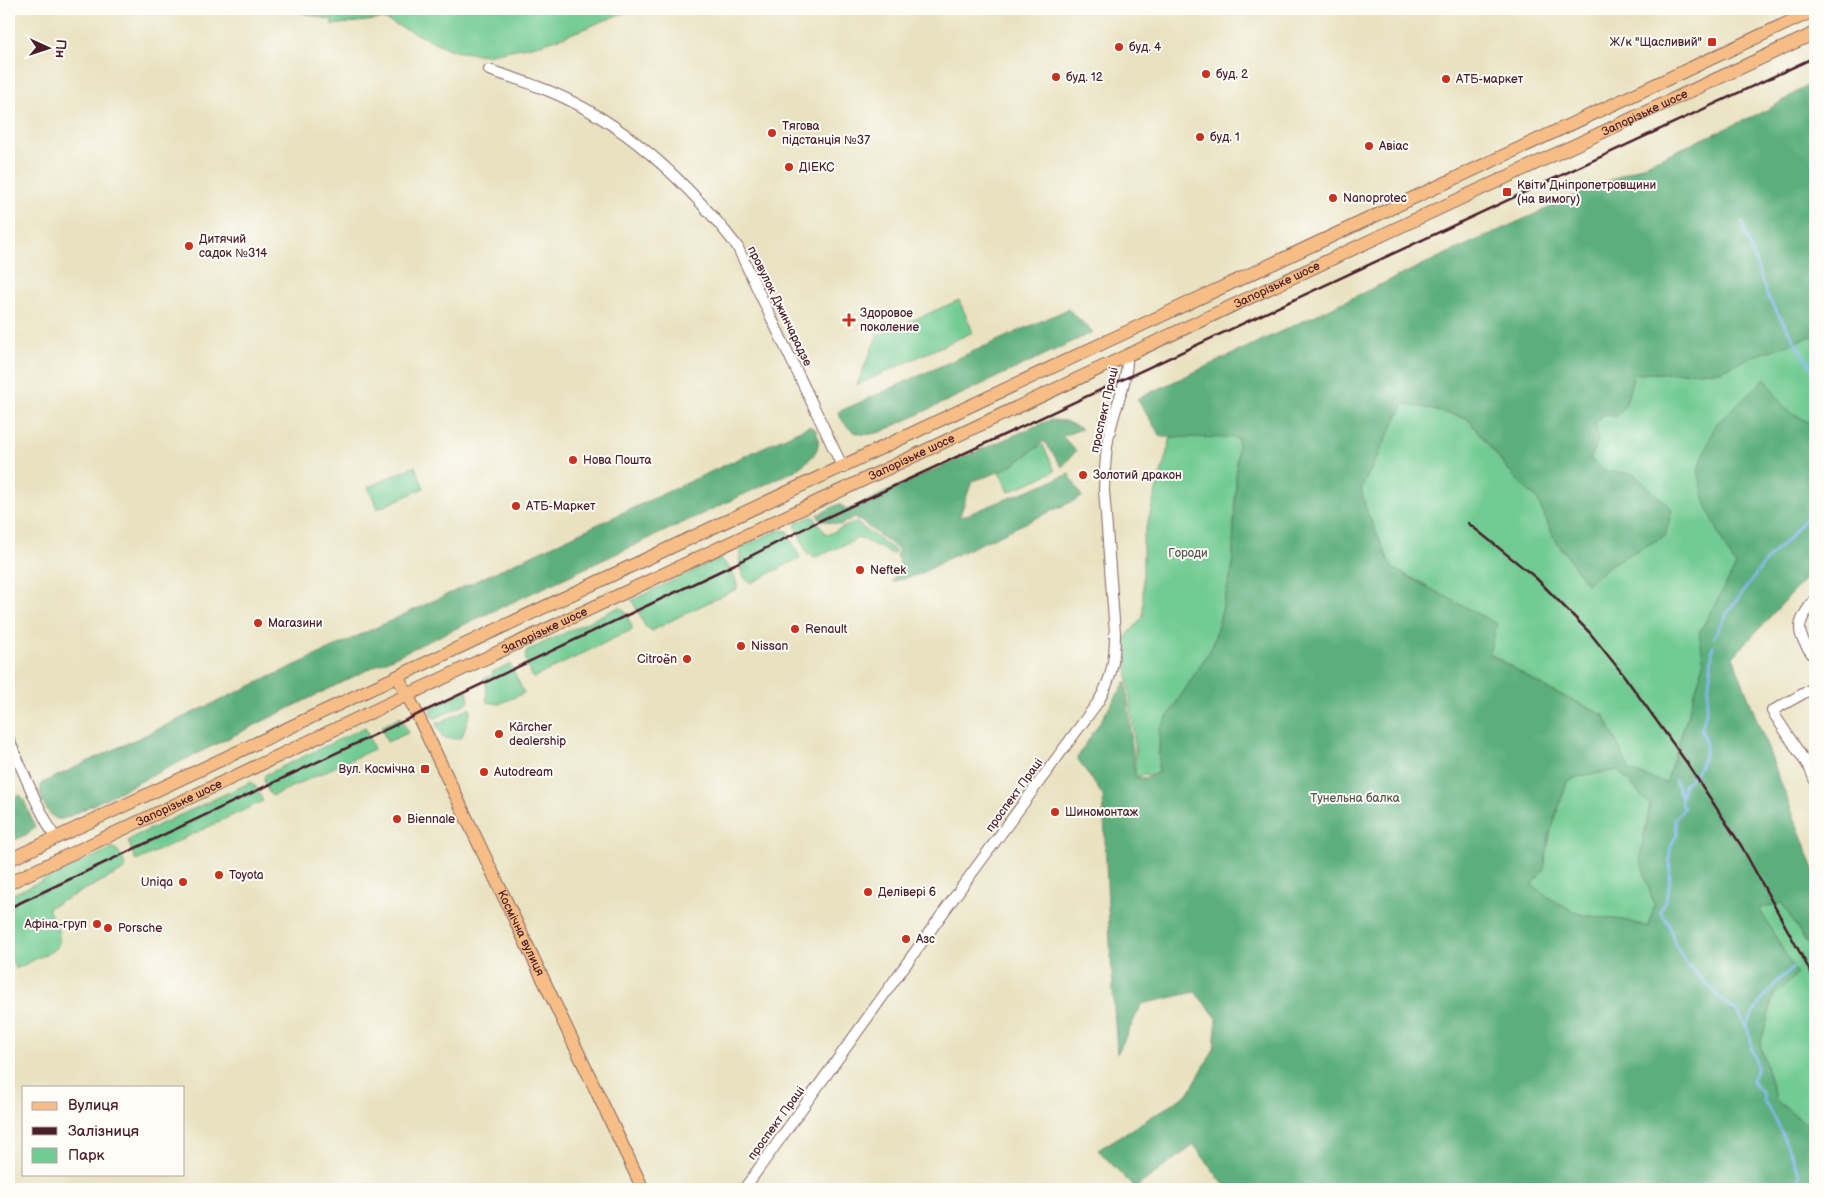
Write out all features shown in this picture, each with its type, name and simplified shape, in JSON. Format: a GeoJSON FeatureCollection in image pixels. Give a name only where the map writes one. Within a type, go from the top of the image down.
{"type":"FeatureCollection","features":[{"type":"Feature","properties":{"kind":"main road","name":"Запорізьке шосе"},"geometry":{"type":"LineString","coordinates":[[9,860],[622,570],[843,468],[1116,337],[1815,10]]}},
{"type":"Feature","properties":{"kind":"main road","name":"Запорізьке шосе"},"geometry":{"type":"LineString","coordinates":[[9,883],[1815,33]]}},
{"type":"Feature","properties":{"kind":"main road"},"geometry":{"type":"LineString","coordinates":[[1116,337],[1126,356]]}},
{"type":"Feature","properties":{"kind":"main road"},"geometry":{"type":"LineString","coordinates":[[843,468],[851,486]]}},
{"type":"Feature","properties":{"kind":"main road","name":"Космічна вулиця"},"geometry":{"type":"LineString","coordinates":[[398,677],[644,1189]]}},
{"type":"Feature","properties":{"kind":"street","name":"провулок Джинчарадзе"},"geometry":{"type":"LineString","coordinates":[[489,70],[537,86],[570,101],[611,124],[660,161],[709,211],[737,246],[843,468]]}},
{"type":"Feature","properties":{"kind":"street","name":"проспект Праці"},"geometry":{"type":"LineString","coordinates":[[744,1189],[1098,702],[1109,683],[1115,655],[1115,633],[1104,470],[1109,434],[1126,378],[1126,356]]}},
{"type":"Feature","properties":{"kind":"street"},"geometry":{"type":"LineString","coordinates":[[1815,599],[1802,616],[1800,624],[1805,645],[1815,658]]}},
{"type":"Feature","properties":{"kind":"street"},"geometry":{"type":"LineString","coordinates":[[1815,687],[1772,711],[1810,769],[1815,781]]}},
{"type":"Feature","properties":{"kind":"street"},"geometry":{"type":"LineString","coordinates":[[9,740],[55,838]]}},
{"type":"Feature","properties":{"kind":"green space"},"geometry":{"type":"Polygon","coordinates":[[[285,9],[634,9],[541,44],[486,55],[454,51],[383,19],[332,25],[332,20],[285,9]]]}},
{"type":"Feature","properties":{"kind":"green space","name":"Тунельна балка"},"geometry":{"type":"Polygon","coordinates":[[[1813,82],[1815,86],[1815,335],[1751,357],[1720,371],[1634,374],[1625,406],[1617,416],[1603,415],[1595,424],[1598,440],[1590,460],[1609,472],[1634,474],[1672,509],[1665,536],[1613,563],[1587,584],[1554,538],[1537,499],[1515,478],[1467,418],[1404,403],[1361,489],[1366,510],[1392,568],[1497,624],[1489,654],[1548,689],[1604,715],[1630,771],[1666,783],[1704,664],[1699,633],[1736,566],[1727,551],[1705,502],[1698,470],[1715,425],[1765,379],[1784,408],[1815,426],[1815,568],[1733,657],[1815,872],[1815,957],[1782,903],[1759,908],[1797,974],[1774,995],[1760,1045],[1776,1100],[1815,1132],[1815,1189],[1227,1189],[1194,1145],[1135,1188],[1098,1150],[1188,1094],[1214,1049],[1217,1018],[1195,992],[1142,1004],[1117,1054],[1103,796],[1077,758],[1126,681],[1135,777],[1145,779],[1158,773],[1160,729],[1213,645],[1232,571],[1238,438],[1161,437],[1137,399],[1435,259],[1769,109],[1813,82]],[[1618,770],[1580,776],[1567,782],[1550,833],[1544,869],[1532,885],[1557,903],[1582,915],[1623,920],[1649,927],[1654,905],[1640,858],[1650,805],[1618,770]]]}},
{"type":"Feature","properties":{"kind":"green space"},"geometry":{"type":"Polygon","coordinates":[[[959,300],[973,332],[857,385],[877,336],[959,300]]]}},
{"type":"Feature","properties":{"kind":"green space"},"geometry":{"type":"Polygon","coordinates":[[[1068,309],[1093,332],[881,432],[861,434],[855,432],[846,425],[838,412],[1068,309]]]}},
{"type":"Feature","properties":{"kind":"green space"},"geometry":{"type":"Polygon","coordinates":[[[1815,335],[1815,426],[1784,408],[1765,379],[1727,551],[1736,566],[1700,632],[1704,664],[1666,783],[1630,771],[1604,715],[1548,689],[1489,653],[1424,584],[1392,568],[1366,510],[1361,489],[1404,403],[1467,418],[1515,478],[1537,499],[1554,538],[1587,583],[1613,563],[1665,536],[1672,509],[1634,474],[1609,472],[1590,460],[1598,440],[1595,424],[1603,415],[1617,416],[1625,406],[1634,374],[1720,371],[1751,357],[1815,335]]]}},
{"type":"Feature","properties":{"kind":"green space"},"geometry":{"type":"Polygon","coordinates":[[[1050,420],[1065,421],[1082,429],[1062,436],[1076,451],[1062,467],[1044,441],[1011,466],[972,481],[959,518],[1069,474],[1082,497],[943,561],[923,573],[892,582],[900,564],[896,555],[899,550],[855,517],[840,525],[821,520],[817,515],[839,504],[848,510],[924,474],[1050,420]]]}},
{"type":"Feature","properties":{"kind":"green space"},"geometry":{"type":"Polygon","coordinates":[[[809,426],[816,430],[818,437],[817,449],[810,459],[794,471],[371,668],[70,816],[57,819],[48,812],[42,797],[42,783],[809,426]]]}},
{"type":"Feature","properties":{"kind":"green space","name":"Городи"},"geometry":{"type":"Polygon","coordinates":[[[1171,437],[1238,437],[1232,570],[1213,645],[1160,729],[1158,773],[1135,777],[1135,748],[1124,639],[1143,617],[1143,539],[1171,437]]]}},
{"type":"Feature","properties":{"kind":"green space"},"geometry":{"type":"Polygon","coordinates":[[[1043,445],[1055,471],[1009,492],[997,467],[1043,445]]]}},
{"type":"Feature","properties":{"kind":"green space"},"geometry":{"type":"Polygon","coordinates":[[[415,466],[424,488],[378,509],[368,487],[415,466]]]}},
{"type":"Feature","properties":{"kind":"green space"},"geometry":{"type":"Polygon","coordinates":[[[813,516],[827,535],[855,522],[896,551],[893,554],[859,538],[819,556],[808,555],[795,525],[797,522],[813,516]]]}},
{"type":"Feature","properties":{"kind":"green space"},"geometry":{"type":"Polygon","coordinates":[[[778,530],[787,531],[800,558],[751,583],[744,577],[740,568],[741,548],[778,530]]]}},
{"type":"Feature","properties":{"kind":"green space"},"geometry":{"type":"Polygon","coordinates":[[[720,558],[734,576],[737,589],[652,631],[645,626],[632,600],[720,558]]]}},
{"type":"Feature","properties":{"kind":"green space"},"geometry":{"type":"Polygon","coordinates":[[[619,607],[625,611],[633,629],[533,678],[525,658],[527,651],[619,607]]]}},
{"type":"Feature","properties":{"kind":"green space"},"geometry":{"type":"Polygon","coordinates":[[[510,664],[524,693],[499,704],[487,702],[486,684],[483,679],[493,675],[492,672],[510,664]]]}},
{"type":"Feature","properties":{"kind":"green space"},"geometry":{"type":"Polygon","coordinates":[[[467,690],[469,702],[434,719],[430,711],[431,707],[467,690]]]}},
{"type":"Feature","properties":{"kind":"green space"},"geometry":{"type":"Polygon","coordinates":[[[470,708],[462,737],[457,739],[443,738],[436,724],[470,708]]]}},
{"type":"Feature","properties":{"kind":"green space"},"geometry":{"type":"Polygon","coordinates":[[[401,717],[408,733],[387,742],[381,727],[401,717]]]}},
{"type":"Feature","properties":{"kind":"green space"},"geometry":{"type":"Polygon","coordinates":[[[365,727],[374,749],[272,796],[268,791],[264,778],[265,775],[365,727]]]}},
{"type":"Feature","properties":{"kind":"green space"},"geometry":{"type":"Polygon","coordinates":[[[1618,770],[1650,805],[1640,858],[1654,905],[1649,927],[1623,920],[1582,915],[1557,903],[1532,885],[1544,869],[1550,833],[1567,782],[1580,776],[1618,770]]]}},
{"type":"Feature","properties":{"kind":"green space"},"geometry":{"type":"Polygon","coordinates":[[[251,782],[256,787],[263,801],[136,861],[128,841],[133,837],[251,782]]]}},
{"type":"Feature","properties":{"kind":"green space"},"geometry":{"type":"Polygon","coordinates":[[[20,795],[35,827],[29,833],[9,843],[9,799],[20,795]]]}},
{"type":"Feature","properties":{"kind":"green space"},"geometry":{"type":"Polygon","coordinates":[[[112,848],[120,853],[126,869],[48,908],[59,934],[56,949],[16,969],[9,954],[9,896],[112,848]]]}},
{"type":"Feature","properties":{"kind":"green space"},"geometry":{"type":"Polygon","coordinates":[[[1782,902],[1815,957],[1815,1132],[1776,1100],[1760,1045],[1774,995],[1759,908],[1782,902]]]}},
{"type":"Feature","properties":{"kind":"waterway"},"geometry":{"type":"LineString","coordinates":[[1742,222],[1767,296],[1815,374]]}},
{"type":"Feature","properties":{"kind":"waterway"},"geometry":{"type":"LineString","coordinates":[[1714,637],[1728,612],[1768,558],[1788,539],[1815,507]]}},
{"type":"Feature","properties":{"kind":"waterway"},"geometry":{"type":"LineString","coordinates":[[1713,646],[1706,712],[1701,730],[1706,744],[1705,752],[1700,767],[1690,780],[1684,784],[1681,804],[1684,808],[1675,819],[1677,835],[1670,850],[1669,886],[1660,912],[1669,924],[1675,944],[1685,962],[1723,1001],[1738,1012],[1746,1026],[1757,1067],[1752,1081],[1763,1093],[1764,1101],[1779,1127],[1799,1173],[1798,1184],[1795,1189]]}},
{"type":"Feature","properties":{"kind":"waterway"},"geometry":{"type":"LineString","coordinates":[[1675,780],[1681,797]]}},
{"type":"Feature","properties":{"kind":"waterway"},"geometry":{"type":"LineString","coordinates":[[1746,1026],[1766,994],[1793,968]]}},
{"type":"Feature","properties":{"kind":"railway"},"geometry":{"type":"LineString","coordinates":[[9,908],[735,564],[819,521],[1815,57]]}},
{"type":"Feature","properties":{"kind":"railway"},"geometry":{"type":"LineString","coordinates":[[1468,523],[1536,578],[1590,633],[1622,673],[1687,763],[1742,847],[1815,980]]}},
{"type":"Feature","properties":{"kind":"place","name":"Ж/к \"Щасливий\""},"geometry":{"type":"Point","coordinates":[1712,42]}},
{"type":"Feature","properties":{"kind":"place","name":"буд. 4"},"geometry":{"type":"Point","coordinates":[1119,47]}},
{"type":"Feature","properties":{"kind":"place","name":"буд. 2"},"geometry":{"type":"Point","coordinates":[1206,74]}},
{"type":"Feature","properties":{"kind":"place","name":"буд. 12"},"geometry":{"type":"Point","coordinates":[1056,77]}},
{"type":"Feature","properties":{"kind":"place","name":"АТБ-маркет"},"geometry":{"type":"Point","coordinates":[1446,79]}},
{"type":"Feature","properties":{"kind":"place","name":"Тягова пiдстанцiя №37"},"geometry":{"type":"Point","coordinates":[772,133]}},
{"type":"Feature","properties":{"kind":"place","name":"буд. 1"},"geometry":{"type":"Point","coordinates":[1200,137]}},
{"type":"Feature","properties":{"kind":"place","name":"Авіас"},"geometry":{"type":"Point","coordinates":[1369,146]}},
{"type":"Feature","properties":{"kind":"place","name":"ДІЕКС"},"geometry":{"type":"Point","coordinates":[789,167]}},
{"type":"Feature","properties":{"kind":"place","name":"Квіти Дніпропетровщини (на вимогу)"},"geometry":{"type":"Point","coordinates":[1507,192]}},
{"type":"Feature","properties":{"kind":"place","name":"Nanoprotec"},"geometry":{"type":"Point","coordinates":[1333,198]}},
{"type":"Feature","properties":{"kind":"place","name":"Дитячий садок №314"},"geometry":{"type":"Point","coordinates":[189,246]}},
{"type":"Feature","properties":{"kind":"place","name":"Здоровое поколение"},"geometry":{"type":"Point","coordinates":[849,320]}},
{"type":"Feature","properties":{"kind":"place","name":"Нова Пошта"},"geometry":{"type":"Point","coordinates":[573,460]}},
{"type":"Feature","properties":{"kind":"place","name":"Золотий дракон"},"geometry":{"type":"Point","coordinates":[1083,475]}},
{"type":"Feature","properties":{"kind":"place","name":"АТБ-Маркет"},"geometry":{"type":"Point","coordinates":[516,506]}},
{"type":"Feature","properties":{"kind":"place","name":"Neftek"},"geometry":{"type":"Point","coordinates":[860,570]}},
{"type":"Feature","properties":{"kind":"place","name":"Магазини"},"geometry":{"type":"Point","coordinates":[258,623]}},
{"type":"Feature","properties":{"kind":"place","name":"Renault"},"geometry":{"type":"Point","coordinates":[795,629]}},
{"type":"Feature","properties":{"kind":"place","name":"Nissan"},"geometry":{"type":"Point","coordinates":[741,646]}},
{"type":"Feature","properties":{"kind":"place","name":"Citroën"},"geometry":{"type":"Point","coordinates":[687,659]}},
{"type":"Feature","properties":{"kind":"place","name":"Kärcher dealership"},"geometry":{"type":"Point","coordinates":[499,734]}},
{"type":"Feature","properties":{"kind":"place","name":"Вул. Космічна"},"geometry":{"type":"Point","coordinates":[425,769]}},
{"type":"Feature","properties":{"kind":"place","name":"Autodream"},"geometry":{"type":"Point","coordinates":[484,772]}},
{"type":"Feature","properties":{"kind":"place","name":"Шиномонтаж"},"geometry":{"type":"Point","coordinates":[1055,812]}},
{"type":"Feature","properties":{"kind":"place","name":"Biennale"},"geometry":{"type":"Point","coordinates":[397,819]}},
{"type":"Feature","properties":{"kind":"place","name":"Toyota"},"geometry":{"type":"Point","coordinates":[219,875]}},
{"type":"Feature","properties":{"kind":"place","name":"Uniqa"},"geometry":{"type":"Point","coordinates":[183,882]}},
{"type":"Feature","properties":{"kind":"place","name":"Делівері 6"},"geometry":{"type":"Point","coordinates":[868,892]}},
{"type":"Feature","properties":{"kind":"place","name":"Афіна-груп"},"geometry":{"type":"Point","coordinates":[97,924]}},
{"type":"Feature","properties":{"kind":"place","name":"Porsche"},"geometry":{"type":"Point","coordinates":[108,928]}},
{"type":"Feature","properties":{"kind":"place","name":"Азс"},"geometry":{"type":"Point","coordinates":[906,939]}}]}
